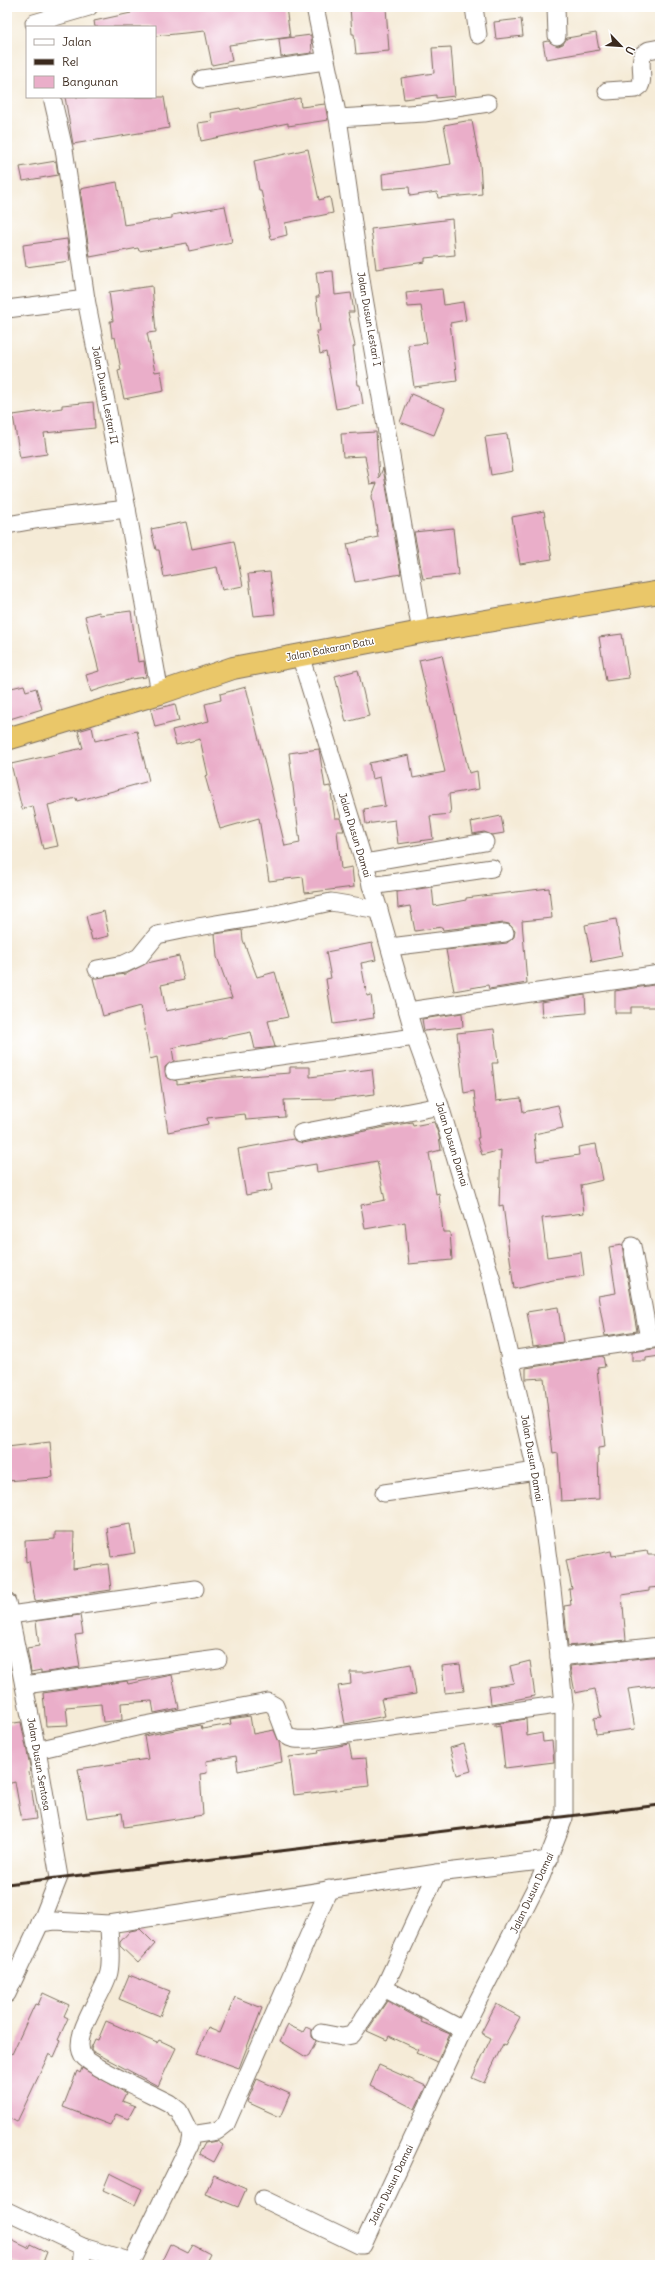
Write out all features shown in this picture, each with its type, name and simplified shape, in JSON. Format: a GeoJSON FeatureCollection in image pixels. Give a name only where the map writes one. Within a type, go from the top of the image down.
{"type":"FeatureCollection","features":[{"type":"Feature","properties":{"kind":"highway","name":"Jalan Bakaran Batu"},"geometry":{"type":"LineString","coordinates":[[7,739],[160,693],[233,668],[421,632],[660,592]]}},
{"type":"Feature","properties":{"kind":"street"},"geometry":{"type":"LineString","coordinates":[[34,19],[89,7]]}},
{"type":"Feature","properties":{"kind":"street","name":"Jalan Dusun Lestari I"},"geometry":{"type":"LineString","coordinates":[[315,7],[338,118],[362,286],[421,632]]}},
{"type":"Feature","properties":{"kind":"street"},"geometry":{"type":"LineString","coordinates":[[474,7],[478,35]]}},
{"type":"Feature","properties":{"kind":"street"},"geometry":{"type":"LineString","coordinates":[[556,7],[557,36]]}},
{"type":"Feature","properties":{"kind":"street"},"geometry":{"type":"LineString","coordinates":[[607,91],[636,89],[640,86],[642,81],[640,64],[642,54],[649,50],[660,48]]}},
{"type":"Feature","properties":{"kind":"street"},"geometry":{"type":"LineString","coordinates":[[202,79],[325,61]]}},
{"type":"Feature","properties":{"kind":"street","name":"Jalan Dusun Lestari II"},"geometry":{"type":"LineString","coordinates":[[52,98],[64,149],[86,299],[127,509],[160,693]]}},
{"type":"Feature","properties":{"kind":"street"},"geometry":{"type":"LineString","coordinates":[[338,118],[424,113],[488,103]]}},
{"type":"Feature","properties":{"kind":"street"},"geometry":{"type":"LineString","coordinates":[[7,309],[86,299]]}},
{"type":"Feature","properties":{"kind":"street"},"geometry":{"type":"LineString","coordinates":[[7,525],[41,519],[127,509]]}},
{"type":"Feature","properties":{"kind":"street","name":"Jalan Dusun Damai"},"geometry":{"type":"LineString","coordinates":[[263,2199],[361,2246],[419,2128],[463,2030],[549,1860],[564,1818],[564,1704],[536,1471],[523,1411],[509,1360],[492,1281],[478,1229],[440,1106],[415,1037],[379,910],[370,886],[300,655]]}},
{"type":"Feature","properties":{"kind":"street"},"geometry":{"type":"LineString","coordinates":[[364,863],[485,842]]}},
{"type":"Feature","properties":{"kind":"street"},"geometry":{"type":"LineString","coordinates":[[370,886],[492,868]]}},
{"type":"Feature","properties":{"kind":"street"},"geometry":{"type":"LineString","coordinates":[[97,969],[124,964],[139,957],[157,935],[276,914],[331,902],[379,910]]}},
{"type":"Feature","properties":{"kind":"street"},"geometry":{"type":"LineString","coordinates":[[390,947],[505,933]]}},
{"type":"Feature","properties":{"kind":"street"},"geometry":{"type":"LineString","coordinates":[[408,1011],[660,974]]}},
{"type":"Feature","properties":{"kind":"street"},"geometry":{"type":"LineString","coordinates":[[174,1071],[415,1037]]}},
{"type":"Feature","properties":{"kind":"street"},"geometry":{"type":"LineString","coordinates":[[301,1133],[440,1106]]}},
{"type":"Feature","properties":{"kind":"street"},"geometry":{"type":"LineString","coordinates":[[509,1360],[655,1339],[632,1246]]}},
{"type":"Feature","properties":{"kind":"street"},"geometry":{"type":"LineString","coordinates":[[384,1493],[536,1471]]}},
{"type":"Feature","properties":{"kind":"street"},"geometry":{"type":"LineString","coordinates":[[8,1608],[195,1589]]}},
{"type":"Feature","properties":{"kind":"street","name":"Jalan Dusun Sentosa"},"geometry":{"type":"LineString","coordinates":[[7,1994],[40,1923],[59,1877],[37,1750],[8,1608]]}},
{"type":"Feature","properties":{"kind":"street"},"geometry":{"type":"LineString","coordinates":[[559,1657],[660,1646]]}},
{"type":"Feature","properties":{"kind":"street"},"geometry":{"type":"LineString","coordinates":[[24,1685],[218,1659]]}},
{"type":"Feature","properties":{"kind":"street"},"geometry":{"type":"LineString","coordinates":[[37,1750],[145,1725],[268,1702],[275,1706],[286,1735],[289,1738],[296,1739],[312,1739],[564,1704]]}},
{"type":"Feature","properties":{"kind":"street"},"geometry":{"type":"LineString","coordinates":[[40,1923],[55,1921],[109,1924],[438,1873],[549,1860]]}},
{"type":"Feature","properties":{"kind":"street"},"geometry":{"type":"LineString","coordinates":[[321,2033],[342,2037],[352,2035],[384,1988],[438,1873]]}},
{"type":"Feature","properties":{"kind":"street"},"geometry":{"type":"LineString","coordinates":[[191,2135],[218,2131],[226,2124],[329,1889]]}},
{"type":"Feature","properties":{"kind":"street"},"geometry":{"type":"LineString","coordinates":[[7,2212],[83,2247],[131,2263],[189,2146],[191,2135],[179,2111],[169,2103],[96,2065],[84,2057],[81,2052],[83,2030],[109,1973],[109,1924]]}},
{"type":"Feature","properties":{"kind":"street"},"geometry":{"type":"LineString","coordinates":[[384,1988],[463,2030]]}},
{"type":"Feature","properties":{"kind":"street"},"geometry":{"type":"LineString","coordinates":[[81,2265],[83,2247]]}},
{"type":"Feature","properties":{"kind":"building"},"geometry":{"type":"Polygon","coordinates":[[[145,7],[286,7],[290,37],[229,45],[232,61],[212,65],[205,31],[156,36],[156,26],[95,26],[94,21],[131,13],[130,9],[145,7]]]}},
{"type":"Feature","properties":{"kind":"building"},"geometry":{"type":"Polygon","coordinates":[[[350,7],[386,7],[389,51],[356,54],[354,34],[352,34],[350,7]]]}},
{"type":"Feature","properties":{"kind":"building"},"geometry":{"type":"Polygon","coordinates":[[[521,19],[523,36],[496,39],[494,22],[521,19]]]}},
{"type":"Feature","properties":{"kind":"building"},"geometry":{"type":"Polygon","coordinates":[[[596,33],[599,50],[546,59],[543,42],[548,41],[558,46],[563,44],[567,38],[596,33]]]}},
{"type":"Feature","properties":{"kind":"building"},"geometry":{"type":"Polygon","coordinates":[[[311,35],[312,53],[281,57],[279,39],[311,35]]]}},
{"type":"Feature","properties":{"kind":"building"},"geometry":{"type":"Polygon","coordinates":[[[451,47],[455,96],[436,98],[436,95],[404,99],[401,78],[434,73],[432,48],[451,47]]]}},
{"type":"Feature","properties":{"kind":"building"},"geometry":{"type":"Polygon","coordinates":[[[164,97],[169,128],[73,144],[65,98],[164,97]]]}},
{"type":"Feature","properties":{"kind":"building"},"geometry":{"type":"Polygon","coordinates":[[[300,98],[301,107],[325,104],[328,120],[288,126],[288,123],[201,141],[198,123],[212,121],[211,113],[240,108],[241,110],[300,98]]]}},
{"type":"Feature","properties":{"kind":"building"},"geometry":{"type":"Polygon","coordinates":[[[472,121],[480,164],[482,194],[438,198],[437,192],[410,196],[409,187],[383,189],[382,174],[451,164],[444,125],[472,121]]]}},
{"type":"Feature","properties":{"kind":"building"},"geometry":{"type":"Polygon","coordinates":[[[308,149],[319,200],[330,197],[333,213],[285,223],[287,235],[271,239],[261,190],[259,190],[254,161],[308,149]]]}},
{"type":"Feature","properties":{"kind":"building"},"geometry":{"type":"Polygon","coordinates":[[[56,161],[58,175],[23,181],[20,167],[56,161]]]}},
{"type":"Feature","properties":{"kind":"building"},"geometry":{"type":"Polygon","coordinates":[[[117,182],[124,225],[172,218],[172,215],[225,206],[232,242],[189,251],[187,243],[139,251],[138,248],[90,257],[80,189],[117,182]]]}},
{"type":"Feature","properties":{"kind":"building"},"geometry":{"type":"Polygon","coordinates":[[[452,219],[455,255],[425,258],[425,262],[376,269],[371,229],[452,219]]]}},
{"type":"Feature","properties":{"kind":"building"},"geometry":{"type":"Polygon","coordinates":[[[67,239],[70,261],[26,267],[23,245],[67,239]]]}},
{"type":"Feature","properties":{"kind":"building"},"geometry":{"type":"Polygon","coordinates":[[[333,271],[335,295],[351,293],[354,312],[348,312],[355,346],[353,347],[358,385],[360,385],[363,404],[336,409],[326,352],[320,354],[316,331],[320,331],[316,297],[319,297],[316,272],[333,271]]]}},
{"type":"Feature","properties":{"kind":"building"},"geometry":{"type":"Polygon","coordinates":[[[152,286],[156,332],[147,333],[155,372],[161,371],[164,391],[124,399],[118,371],[121,370],[115,337],[112,338],[110,321],[113,321],[109,292],[152,286]]]}},
{"type":"Feature","properties":{"kind":"building"},"geometry":{"type":"Polygon","coordinates":[[[442,289],[444,305],[463,302],[466,320],[450,323],[457,381],[414,387],[408,345],[427,343],[421,306],[408,307],[406,293],[442,289]]]}},
{"type":"Feature","properties":{"kind":"building"},"geometry":{"type":"Polygon","coordinates":[[[411,394],[445,408],[434,435],[400,422],[411,394]]]}},
{"type":"Feature","properties":{"kind":"building"},"geometry":{"type":"Polygon","coordinates":[[[93,402],[95,428],[44,433],[47,454],[20,458],[13,415],[62,408],[62,405],[93,402]]]}},
{"type":"Feature","properties":{"kind":"building"},"geometry":{"type":"Polygon","coordinates":[[[376,432],[379,478],[383,468],[401,574],[355,582],[347,544],[378,537],[372,496],[377,483],[370,484],[365,456],[343,457],[341,434],[376,432]]]}},
{"type":"Feature","properties":{"kind":"building"},"geometry":{"type":"Polygon","coordinates":[[[507,434],[513,471],[491,475],[485,437],[507,434]]]}},
{"type":"Feature","properties":{"kind":"building"},"geometry":{"type":"Polygon","coordinates":[[[544,511],[552,559],[520,564],[512,517],[544,511]]]}},
{"type":"Feature","properties":{"kind":"building"},"geometry":{"type":"Polygon","coordinates":[[[186,522],[192,549],[234,541],[243,586],[222,590],[217,567],[164,577],[159,550],[156,550],[151,529],[186,522]]]}},
{"type":"Feature","properties":{"kind":"building"},"geometry":{"type":"Polygon","coordinates":[[[453,528],[458,575],[423,579],[414,532],[453,528]]]}},
{"type":"Feature","properties":{"kind":"building"},"geometry":{"type":"Polygon","coordinates":[[[270,572],[275,614],[254,616],[248,574],[270,572]]]}},
{"type":"Feature","properties":{"kind":"building"},"geometry":{"type":"Polygon","coordinates":[[[131,611],[138,662],[144,661],[146,677],[131,679],[91,692],[86,675],[99,671],[85,616],[99,612],[100,615],[131,611]]]}},
{"type":"Feature","properties":{"kind":"building"},"geometry":{"type":"Polygon","coordinates":[[[622,634],[629,678],[606,681],[599,637],[622,634]]]}},
{"type":"Feature","properties":{"kind":"building"},"geometry":{"type":"Polygon","coordinates":[[[442,655],[469,773],[477,771],[479,789],[449,794],[451,814],[430,816],[433,839],[398,844],[395,820],[366,824],[364,809],[385,806],[380,777],[372,779],[369,763],[409,755],[413,778],[445,772],[419,660],[442,655]]]}},
{"type":"Feature","properties":{"kind":"building"},"geometry":{"type":"Polygon","coordinates":[[[358,670],[369,716],[346,722],[335,676],[358,670]]]}},
{"type":"Feature","properties":{"kind":"building"},"geometry":{"type":"Polygon","coordinates":[[[24,685],[26,691],[36,688],[42,709],[10,719],[7,709],[7,689],[24,685]]]}},
{"type":"Feature","properties":{"kind":"building"},"geometry":{"type":"Polygon","coordinates":[[[246,687],[285,846],[300,843],[289,753],[319,749],[325,787],[330,786],[335,818],[340,818],[344,831],[337,831],[341,869],[352,867],[354,887],[305,893],[303,877],[269,881],[259,818],[220,829],[205,776],[208,775],[200,739],[176,745],[172,730],[209,721],[205,704],[221,700],[220,694],[246,687]]]}},
{"type":"Feature","properties":{"kind":"building"},"geometry":{"type":"Polygon","coordinates":[[[175,704],[179,721],[155,727],[151,710],[175,704]]]}},
{"type":"Feature","properties":{"kind":"building"},"geometry":{"type":"Polygon","coordinates":[[[92,727],[95,741],[137,731],[149,781],[77,801],[76,798],[48,805],[58,846],[43,849],[33,806],[22,809],[11,764],[83,748],[78,731],[92,727]]]}},
{"type":"Feature","properties":{"kind":"building"},"geometry":{"type":"Polygon","coordinates":[[[501,816],[504,833],[492,835],[484,832],[473,834],[471,822],[501,816]]]}},
{"type":"Feature","properties":{"kind":"building"},"geometry":{"type":"Polygon","coordinates":[[[432,887],[434,906],[466,900],[466,898],[549,888],[552,918],[522,921],[527,983],[489,989],[488,985],[454,991],[446,950],[507,943],[514,937],[515,931],[509,924],[504,923],[443,930],[442,927],[415,931],[410,906],[398,908],[397,892],[432,887]]]}},
{"type":"Feature","properties":{"kind":"building"},"geometry":{"type":"Polygon","coordinates":[[[104,911],[109,936],[92,940],[86,916],[104,911]]]}},
{"type":"Feature","properties":{"kind":"building"},"geometry":{"type":"Polygon","coordinates":[[[616,919],[622,956],[592,962],[585,925],[616,919]]]}},
{"type":"Feature","properties":{"kind":"building"},"geometry":{"type":"Polygon","coordinates":[[[242,930],[243,940],[257,977],[275,972],[288,1017],[268,1021],[275,1047],[255,1049],[251,1032],[172,1048],[174,1061],[165,1067],[166,1077],[177,1081],[177,1084],[221,1078],[290,1073],[290,1067],[310,1067],[310,1077],[372,1069],[375,1094],[332,1099],[284,1100],[285,1117],[246,1120],[245,1114],[207,1118],[208,1124],[168,1132],[157,1057],[150,1059],[141,1006],[103,1016],[93,978],[126,974],[147,963],[179,956],[184,980],[161,985],[166,1011],[232,998],[217,957],[215,934],[242,930]]]}},
{"type":"Feature","properties":{"kind":"building"},"geometry":{"type":"Polygon","coordinates":[[[372,943],[376,960],[361,963],[367,996],[371,995],[374,1018],[333,1024],[326,979],[331,978],[326,952],[372,943]]]}},
{"type":"Feature","properties":{"kind":"building"},"geometry":{"type":"Polygon","coordinates":[[[660,984],[660,1007],[631,1007],[631,1013],[615,1013],[615,991],[660,984]]]}},
{"type":"Feature","properties":{"kind":"building"},"geometry":{"type":"Polygon","coordinates":[[[585,995],[586,1013],[542,1017],[541,1002],[585,995]]]}},
{"type":"Feature","properties":{"kind":"building"},"geometry":{"type":"Polygon","coordinates":[[[462,1013],[463,1027],[424,1031],[422,1019],[462,1013]]]}},
{"type":"Feature","properties":{"kind":"building"},"geometry":{"type":"Polygon","coordinates":[[[494,1029],[498,1063],[492,1063],[496,1101],[521,1098],[523,1112],[558,1105],[563,1128],[534,1134],[537,1161],[579,1155],[578,1147],[596,1144],[603,1180],[581,1185],[584,1213],[542,1218],[547,1257],[581,1252],[584,1276],[553,1280],[514,1289],[503,1205],[499,1206],[501,1150],[482,1155],[477,1138],[479,1138],[474,1091],[464,1093],[457,1033],[494,1029]]]}},
{"type":"Feature","properties":{"kind":"building"},"geometry":{"type":"Polygon","coordinates":[[[412,1122],[413,1126],[434,1122],[439,1136],[441,1150],[429,1153],[436,1194],[439,1193],[443,1232],[450,1232],[452,1260],[409,1264],[405,1222],[365,1229],[361,1205],[385,1200],[377,1161],[317,1172],[316,1164],[269,1172],[272,1190],[246,1195],[238,1149],[293,1139],[303,1143],[412,1122]]]}},
{"type":"Feature","properties":{"kind":"building"},"geometry":{"type":"Polygon","coordinates":[[[622,1245],[637,1331],[605,1336],[598,1296],[616,1293],[609,1247],[622,1245]]]}},
{"type":"Feature","properties":{"kind":"building"},"geometry":{"type":"Polygon","coordinates":[[[558,1307],[563,1342],[533,1346],[527,1312],[558,1307]]]}},
{"type":"Feature","properties":{"kind":"building"},"geometry":{"type":"Polygon","coordinates":[[[660,1348],[660,1356],[646,1358],[646,1361],[632,1361],[632,1352],[660,1348]]]}},
{"type":"Feature","properties":{"kind":"building"},"geometry":{"type":"Polygon","coordinates":[[[603,1356],[605,1367],[597,1368],[605,1447],[598,1448],[599,1499],[561,1501],[558,1453],[553,1454],[544,1378],[526,1379],[526,1368],[603,1356]]]}},
{"type":"Feature","properties":{"kind":"building"},"geometry":{"type":"Polygon","coordinates":[[[50,1442],[53,1477],[7,1481],[7,1447],[50,1442]]]}},
{"type":"Feature","properties":{"kind":"building"},"geometry":{"type":"Polygon","coordinates":[[[130,1524],[135,1553],[111,1557],[107,1528],[130,1524]]]}},
{"type":"Feature","properties":{"kind":"building"},"geometry":{"type":"Polygon","coordinates":[[[55,1532],[74,1532],[73,1569],[108,1564],[111,1590],[35,1601],[29,1561],[26,1562],[25,1541],[55,1539],[55,1532]]]}},
{"type":"Feature","properties":{"kind":"building"},"geometry":{"type":"Polygon","coordinates":[[[611,1551],[612,1556],[647,1551],[648,1555],[660,1555],[660,1587],[649,1588],[649,1591],[622,1595],[626,1640],[568,1646],[564,1606],[571,1605],[569,1589],[572,1589],[566,1560],[611,1551]]]}},
{"type":"Feature","properties":{"kind":"building"},"geometry":{"type":"Polygon","coordinates":[[[80,1615],[83,1634],[75,1635],[80,1667],[41,1673],[41,1670],[31,1672],[27,1648],[39,1646],[36,1621],[80,1615]]]}},
{"type":"Feature","properties":{"kind":"building"},"geometry":{"type":"Polygon","coordinates":[[[660,1656],[660,1685],[628,1689],[635,1729],[596,1734],[594,1718],[601,1717],[595,1689],[575,1693],[570,1666],[660,1656]]]}},
{"type":"Feature","properties":{"kind":"building"},"geometry":{"type":"Polygon","coordinates":[[[530,1661],[535,1696],[491,1704],[489,1687],[514,1683],[510,1666],[530,1661]]]}},
{"type":"Feature","properties":{"kind":"building"},"geometry":{"type":"Polygon","coordinates":[[[411,1664],[416,1694],[381,1699],[385,1716],[345,1724],[338,1686],[351,1684],[350,1672],[366,1672],[411,1664]]]}},
{"type":"Feature","properties":{"kind":"building"},"geometry":{"type":"Polygon","coordinates":[[[460,1664],[464,1691],[445,1693],[442,1666],[460,1664]]]}},
{"type":"Feature","properties":{"kind":"building"},"geometry":{"type":"Polygon","coordinates":[[[172,1675],[179,1708],[154,1713],[152,1701],[121,1703],[122,1720],[103,1722],[101,1704],[66,1707],[68,1725],[46,1726],[43,1693],[127,1681],[128,1684],[172,1675]]]}},
{"type":"Feature","properties":{"kind":"building"},"geometry":{"type":"Polygon","coordinates":[[[250,1716],[253,1734],[274,1730],[279,1742],[282,1762],[238,1771],[236,1756],[206,1761],[207,1773],[200,1774],[203,1815],[124,1827],[122,1813],[87,1818],[78,1769],[148,1759],[144,1736],[201,1725],[202,1729],[231,1724],[230,1719],[250,1716]]]}},
{"type":"Feature","properties":{"kind":"building"},"geometry":{"type":"Polygon","coordinates":[[[526,1719],[527,1736],[542,1733],[543,1742],[552,1741],[554,1762],[505,1768],[500,1726],[495,1727],[495,1724],[526,1719]]]}},
{"type":"Feature","properties":{"kind":"building"},"geometry":{"type":"Polygon","coordinates":[[[21,1722],[31,1771],[29,1772],[36,1819],[22,1821],[15,1782],[7,1784],[7,1724],[21,1722]]]}},
{"type":"Feature","properties":{"kind":"building"},"geometry":{"type":"Polygon","coordinates":[[[349,1744],[352,1759],[366,1758],[369,1786],[294,1795],[289,1757],[319,1753],[318,1750],[349,1744]]]}},
{"type":"Feature","properties":{"kind":"building"},"geometry":{"type":"Polygon","coordinates":[[[464,1744],[471,1771],[457,1775],[450,1748],[464,1744]]]}},
{"type":"Feature","properties":{"kind":"building"},"geometry":{"type":"Polygon","coordinates":[[[140,1929],[155,1944],[138,1963],[120,1946],[120,1942],[130,1931],[140,1929]]]}},
{"type":"Feature","properties":{"kind":"building"},"geometry":{"type":"Polygon","coordinates":[[[129,1975],[170,1991],[160,2016],[119,1999],[129,1975]]]}},
{"type":"Feature","properties":{"kind":"building"},"geometry":{"type":"Polygon","coordinates":[[[43,1993],[69,2005],[64,2016],[68,2018],[58,2040],[61,2041],[54,2057],[49,2054],[17,2122],[7,2117],[7,2052],[12,2054],[35,2004],[38,2005],[43,1993]]]}},
{"type":"Feature","properties":{"kind":"building"},"geometry":{"type":"Polygon","coordinates":[[[235,1997],[262,2008],[239,2068],[197,2053],[208,2028],[220,2033],[235,1997]]]}},
{"type":"Feature","properties":{"kind":"building"},"geometry":{"type":"Polygon","coordinates":[[[387,2001],[422,2020],[421,2022],[450,2034],[437,2062],[417,2053],[419,2050],[389,2036],[387,2040],[367,2031],[387,2001]]]}},
{"type":"Feature","properties":{"kind":"building"},"geometry":{"type":"Polygon","coordinates":[[[496,2004],[520,2017],[505,2045],[503,2044],[484,2083],[472,2078],[491,2038],[481,2033],[496,2004]]]}},
{"type":"Feature","properties":{"kind":"building"},"geometry":{"type":"Polygon","coordinates":[[[106,2021],[157,2043],[159,2040],[176,2048],[158,2086],[92,2051],[91,2048],[95,2039],[98,2040],[106,2021]]]}},
{"type":"Feature","properties":{"kind":"building"},"geometry":{"type":"Polygon","coordinates":[[[288,2025],[303,2032],[306,2027],[312,2030],[312,2037],[316,2041],[309,2055],[306,2057],[280,2041],[288,2025]]]}},
{"type":"Feature","properties":{"kind":"building"},"geometry":{"type":"Polygon","coordinates":[[[379,2065],[426,2086],[415,2109],[370,2086],[379,2065]]]}},
{"type":"Feature","properties":{"kind":"building"},"geometry":{"type":"Polygon","coordinates":[[[82,2068],[126,2093],[122,2101],[135,2106],[128,2119],[116,2114],[110,2125],[63,2107],[77,2071],[80,2073],[82,2068]]]}},
{"type":"Feature","properties":{"kind":"building"},"geometry":{"type":"Polygon","coordinates":[[[257,2079],[290,2094],[280,2117],[247,2102],[257,2079]]]}},
{"type":"Feature","properties":{"kind":"building"},"geometry":{"type":"Polygon","coordinates":[[[217,2141],[223,2145],[214,2162],[199,2154],[205,2143],[217,2141]]]}},
{"type":"Feature","properties":{"kind":"building"},"geometry":{"type":"Polygon","coordinates":[[[110,2173],[142,2189],[135,2205],[103,2190],[110,2173]]]}},
{"type":"Feature","properties":{"kind":"building"},"geometry":{"type":"Polygon","coordinates":[[[214,2175],[246,2189],[238,2207],[205,2194],[214,2175]]]}},
{"type":"Feature","properties":{"kind":"building"},"geometry":{"type":"Polygon","coordinates":[[[7,2238],[28,2248],[30,2244],[47,2252],[42,2265],[21,2265],[7,2259],[7,2238]]]}},
{"type":"Feature","properties":{"kind":"building"},"geometry":{"type":"Polygon","coordinates":[[[170,2244],[188,2253],[193,2245],[210,2254],[206,2262],[213,2265],[160,2265],[170,2244]]]}},
{"type":"Feature","properties":{"kind":"railway"},"geometry":{"type":"LineString","coordinates":[[7,1884],[660,1805]]}}]}
